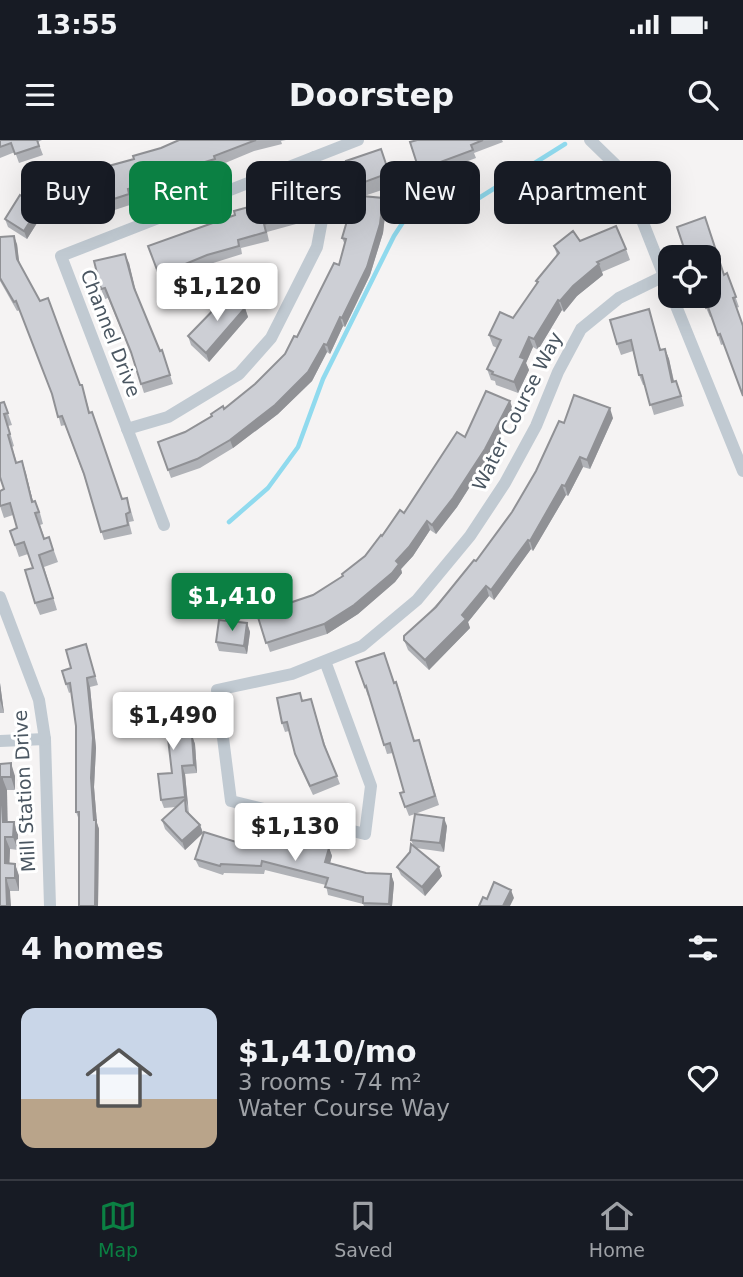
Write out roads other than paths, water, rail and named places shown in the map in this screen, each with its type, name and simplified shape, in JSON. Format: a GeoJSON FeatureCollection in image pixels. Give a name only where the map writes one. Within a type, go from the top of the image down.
{"type":"FeatureCollection","features":[{"type":"Feature","properties":{"kind":"street","name":"Channel Drive"},"geometry":{"type":"LineString","coordinates":[[164,525],[61,256],[358,140]]}},
{"type":"Feature","properties":{"kind":"street"},"geometry":{"type":"LineString","coordinates":[[590,140],[622,172],[658,261]]}},
{"type":"Feature","properties":{"kind":"street"},"geometry":{"type":"LineString","coordinates":[[127,429],[168,417],[239,374],[271,338],[317,247],[325,204],[314,157]]}},
{"type":"Feature","properties":{"kind":"street","name":"Water Course Way"},"geometry":{"type":"LineString","coordinates":[[325,661],[371,786],[365,834],[231,801],[217,690],[292,674],[362,646],[417,600],[470,536],[505,484],[536,426],[558,372],[581,329],[619,298],[658,279]]}},
{"type":"Feature","properties":{"kind":"street"},"geometry":{"type":"LineString","coordinates":[[677,308],[743,471]]}},
{"type":"Feature","properties":{"kind":"street","name":"Mill Station Drive"},"geometry":{"type":"LineString","coordinates":[[0,597],[39,700],[45,739],[50,906]]}},
{"type":"Feature","properties":{"kind":"street"},"geometry":{"type":"LineString","coordinates":[[0,741],[45,739]]}},
{"type":"Feature","properties":{"kind":"waterway"},"geometry":{"type":"LineString","coordinates":[[229,522],[268,488],[298,447],[323,379],[394,236],[418,199],[471,203],[565,144]]}}]}
